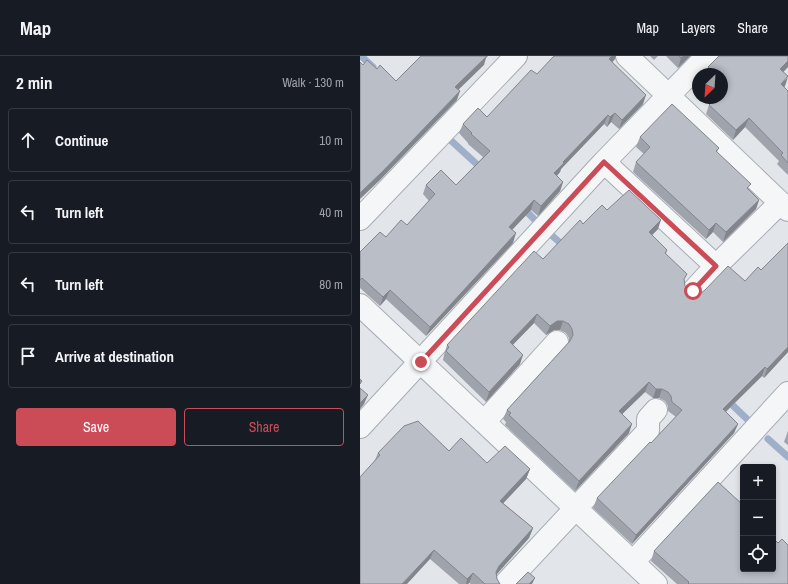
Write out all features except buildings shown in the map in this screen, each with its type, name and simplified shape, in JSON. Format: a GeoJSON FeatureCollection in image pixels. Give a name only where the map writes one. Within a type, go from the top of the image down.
{"type":"FeatureCollection","features":[{"type":"Feature","properties":{"kind":"street"},"geometry":{"type":"LineString","coordinates":[[360,219],[516,56]]}},
{"type":"Feature","properties":{"kind":"street"},"geometry":{"type":"LineString","coordinates":[[627,56],[784,207],[716,266],[693,291]]}},
{"type":"Feature","properties":{"kind":"street"},"geometry":{"type":"LineString","coordinates":[[360,427],[604,162],[707,56]]}},
{"type":"Feature","properties":{"kind":"street"},"geometry":{"type":"LineString","coordinates":[[604,162],[716,266]]}},
{"type":"Feature","properties":{"kind":"street"},"geometry":{"type":"LineString","coordinates":[[362,310],[421,362],[656,584]]}},
{"type":"Feature","properties":{"kind":"street"},"geometry":{"type":"LineString","coordinates":[[484,422],[557,342]]}},
{"type":"Feature","properties":{"kind":"street"},"geometry":{"type":"LineString","coordinates":[[633,562],[788,393]]}},
{"type":"Feature","properties":{"kind":"street"},"geometry":{"type":"LineString","coordinates":[[505,584],[648,431],[648,419],[656,410]]}},
{"type":"Feature","properties":{"kind":"waterway"},"geometry":{"type":"LineString","coordinates":[[361,56],[373,67]]}},
{"type":"Feature","properties":{"kind":"waterway"},"geometry":{"type":"LineString","coordinates":[[445,135],[483,170]]}},
{"type":"Feature","properties":{"kind":"waterway"},"geometry":{"type":"LineString","coordinates":[[521,206],[540,225]]}},
{"type":"Feature","properties":{"kind":"waterway"},"geometry":{"type":"LineString","coordinates":[[548,232],[566,248]]}},
{"type":"Feature","properties":{"kind":"waterway"},"geometry":{"type":"LineString","coordinates":[[726,399],[747,419]]}},
{"type":"Feature","properties":{"kind":"waterway"},"geometry":{"type":"LineString","coordinates":[[768,439],[788,457]]}},
{"type":"Feature","properties":{"kind":"route"},"geometry":{"type":"LineString","coordinates":[[421,362],[604,162],[716,266],[693,291]]}}]}
